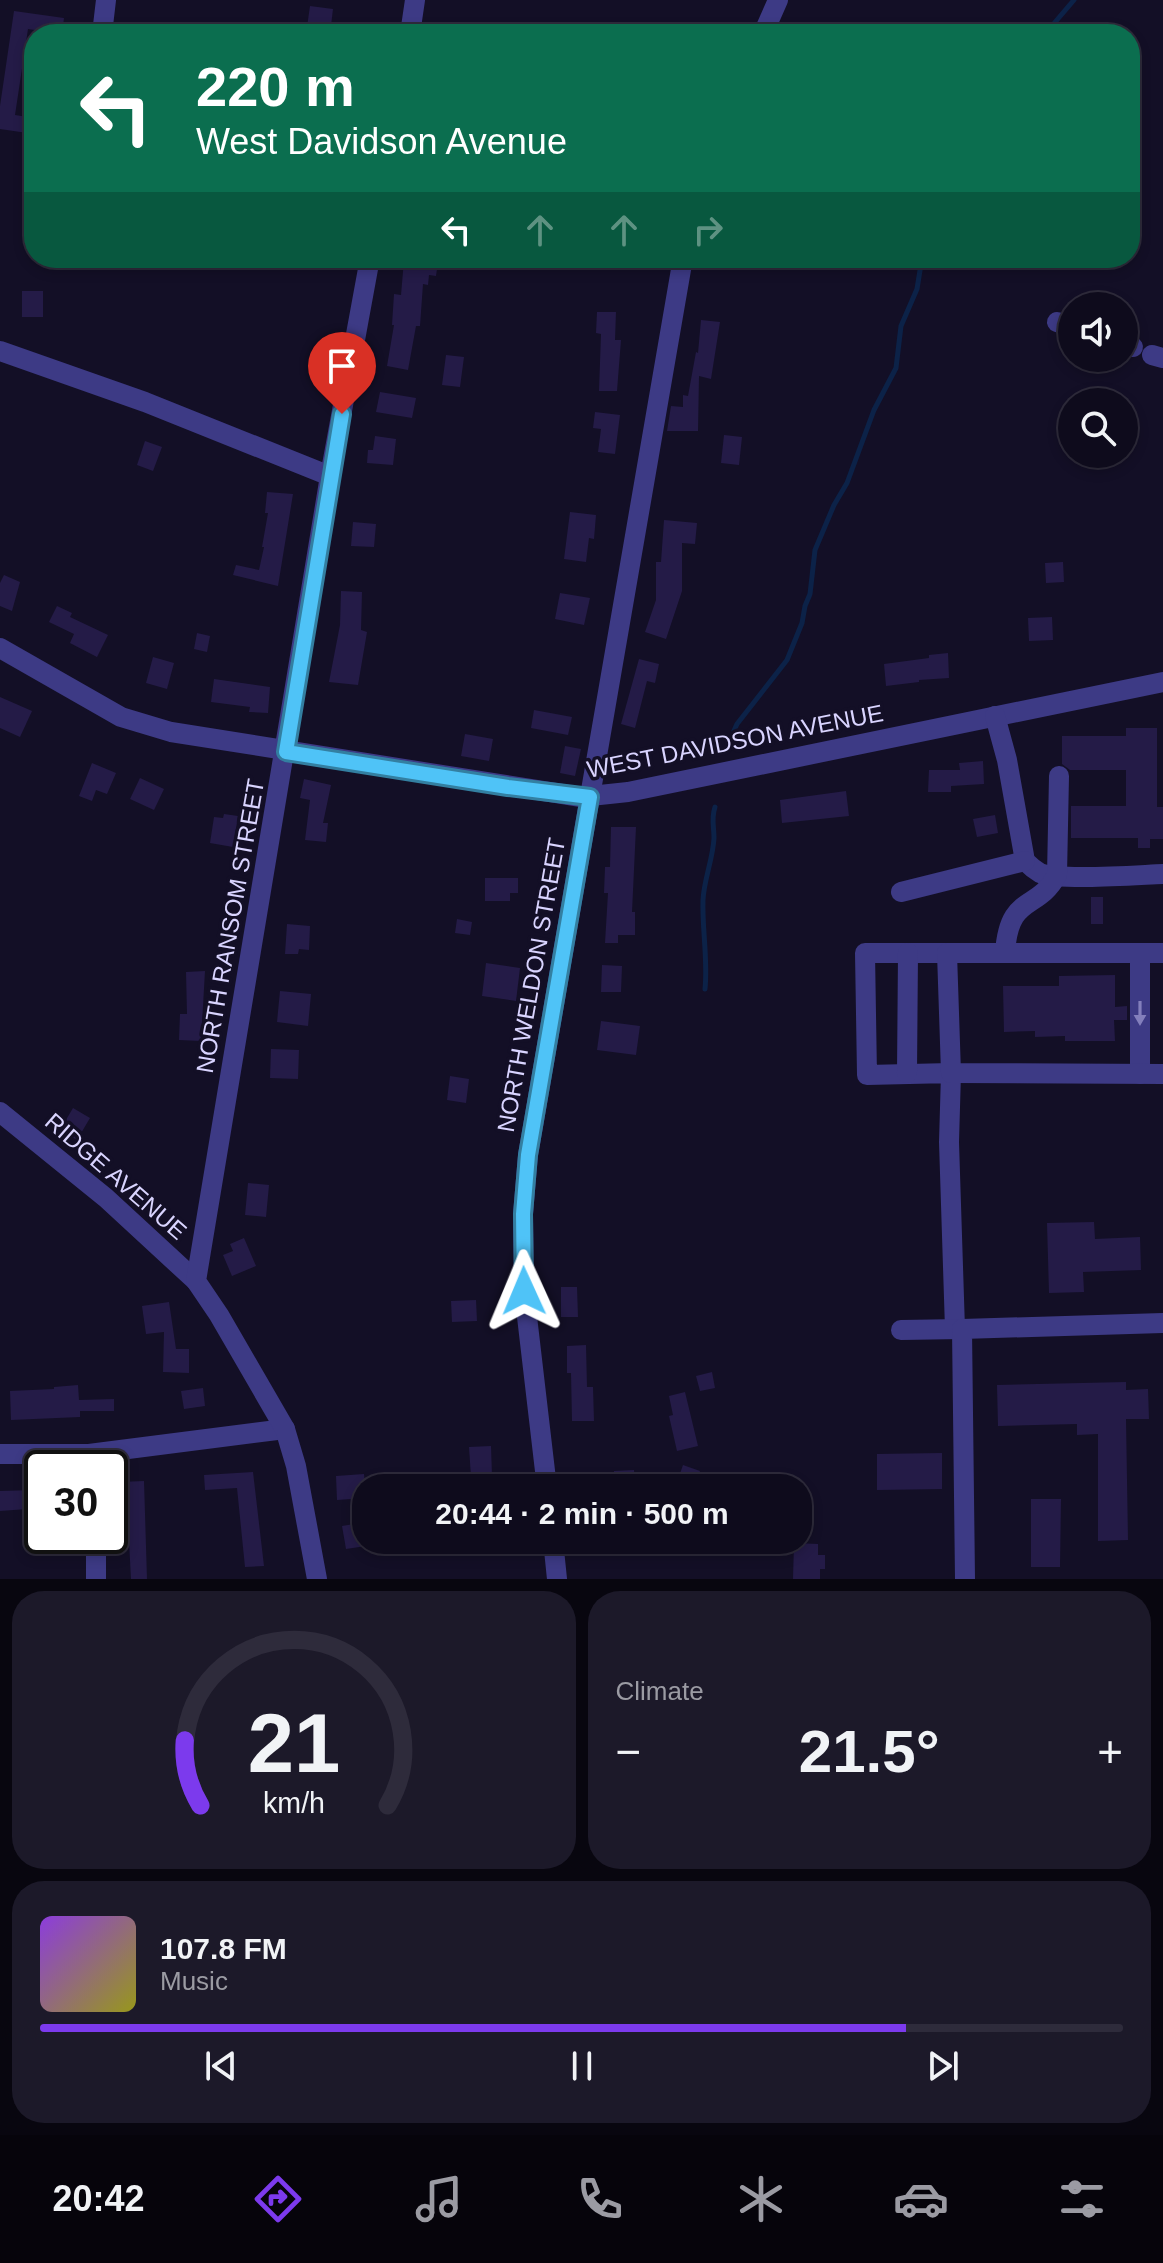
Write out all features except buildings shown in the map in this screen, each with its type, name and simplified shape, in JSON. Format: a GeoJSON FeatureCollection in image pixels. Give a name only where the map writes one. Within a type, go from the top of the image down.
{"type":"FeatureCollection","features":[{"type":"Feature","properties":{"kind":"street"},"geometry":{"type":"LineString","coordinates":[[103,24],[105,0]]}},
{"type":"Feature","properties":{"kind":"street"},"geometry":{"type":"LineString","coordinates":[[411,24],[415,0]]}},
{"type":"Feature","properties":{"kind":"street"},"geometry":{"type":"LineString","coordinates":[[767,24],[778,0]]}},
{"type":"Feature","properties":{"kind":"street","name":"NORTH RANSOM STREET"},"geometry":{"type":"LineString","coordinates":[[196,1281],[330,476],[368,268]]}},
{"type":"Feature","properties":{"kind":"street","name":"NORTH WELDON STREET"},"geometry":{"type":"LineString","coordinates":[[545,1474],[524,1291],[523,1214],[528,1155],[681,268]]}},
{"type":"Feature","properties":{"kind":"street"},"geometry":{"type":"LineString","coordinates":[[0,351],[145,402],[330,476]]}},
{"type":"Feature","properties":{"kind":"street","name":"WEST DAVIDSON AVENUE"},"geometry":{"type":"LineString","coordinates":[[0,648],[121,717],[150,727],[286,752],[590,797],[628,792],[1163,682]]}},
{"type":"Feature","properties":{"kind":"street"},"geometry":{"type":"LineString","coordinates":[[995,716],[1007,760],[1025,861],[1042,874],[1163,874]]}},
{"type":"Feature","properties":{"kind":"street"},"geometry":{"type":"LineString","coordinates":[[1005,953],[1007,931],[1012,919],[1019,909],[1052,884],[1057,875],[1059,776]]}},
{"type":"Feature","properties":{"kind":"street"},"geometry":{"type":"LineString","coordinates":[[901,892],[1025,861]]}},
{"type":"Feature","properties":{"kind":"street"},"geometry":{"type":"LineString","coordinates":[[1163,953],[865,953],[867,1075],[1163,1074]]}},
{"type":"Feature","properties":{"kind":"street"},"geometry":{"type":"LineString","coordinates":[[907,1073],[908,953]]}},
{"type":"Feature","properties":{"kind":"street"},"geometry":{"type":"LineString","coordinates":[[947,953],[951,1073],[949,1142],[965,1579]]}},
{"type":"Feature","properties":{"kind":"street"},"geometry":{"type":"LineString","coordinates":[[1140,953],[1140,1074]]}},
{"type":"Feature","properties":{"kind":"street","name":"RIDGE AVENUE"},"geometry":{"type":"LineString","coordinates":[[0,1112],[106,1198],[196,1281]]}},
{"type":"Feature","properties":{"kind":"street"},"geometry":{"type":"LineString","coordinates":[[196,1281],[285,1429],[296,1466],[317,1579]]}},
{"type":"Feature","properties":{"kind":"street"},"geometry":{"type":"LineString","coordinates":[[901,1330],[1163,1323]]}},
{"type":"Feature","properties":{"kind":"street"},"geometry":{"type":"LineString","coordinates":[[128,1455],[285,1429]]}},
{"type":"Feature","properties":{"kind":"street"},"geometry":{"type":"LineString","coordinates":[[0,1454],[24,1456]]}},
{"type":"Feature","properties":{"kind":"street"},"geometry":{"type":"LineString","coordinates":[[96,1554],[96,1579]]}},
{"type":"Feature","properties":{"kind":"street"},"geometry":{"type":"LineString","coordinates":[[554,1554],[557,1579]]}},
{"type":"Feature","properties":{"kind":"waterway"},"geometry":{"type":"LineString","coordinates":[[1054,24],[1074,0]]}},
{"type":"Feature","properties":{"kind":"waterway"},"geometry":{"type":"LineString","coordinates":[[733,733],[787,660],[802,623],[810,594],[815,550],[847,483],[874,410],[896,368],[901,326],[917,289],[920,268]]}},
{"type":"Feature","properties":{"kind":"waterway"},"geometry":{"type":"LineString","coordinates":[[705,989],[703,900],[713,846],[715,807]]}},
{"type":"Feature","properties":{"kind":"route"},"geometry":{"type":"LineString","coordinates":[[342,414],[286,752],[590,797],[528,1155],[523,1214],[524,1291]]}}]}
